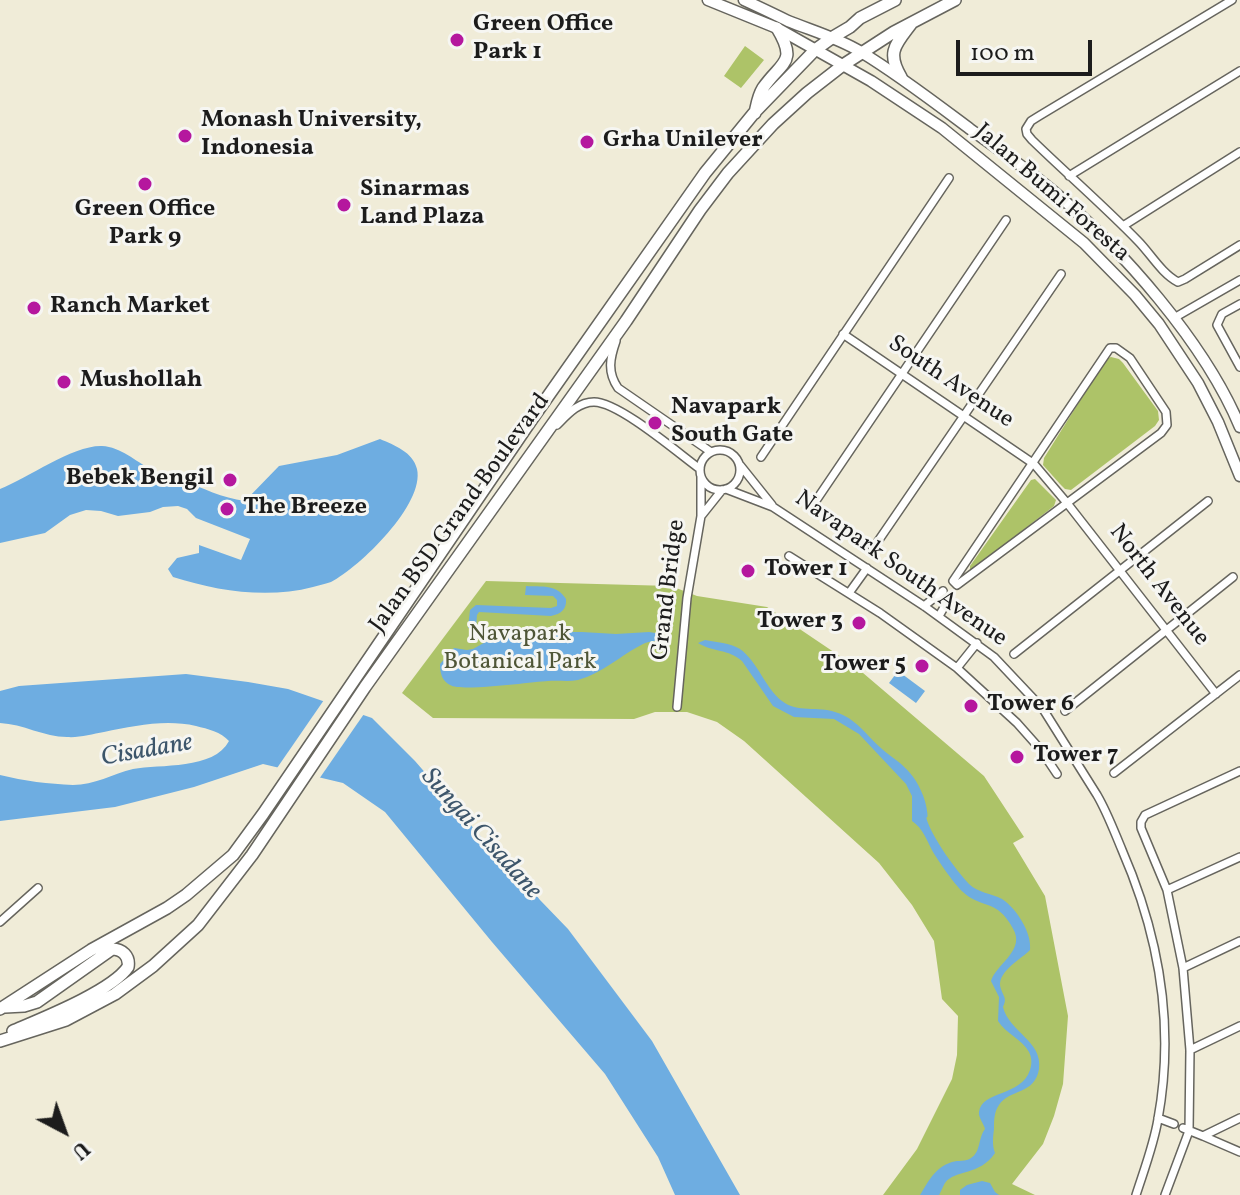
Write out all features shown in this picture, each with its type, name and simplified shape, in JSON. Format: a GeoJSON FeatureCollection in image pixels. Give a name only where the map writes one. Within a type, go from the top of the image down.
{"type":"FeatureCollection","features":[{"type":"Feature","properties":{"kind":"main road","name":"Jalan Bumi Foresta"},"geometry":{"type":"LineString","coordinates":[[708,0],[777,28],[871,81],[942,128],[1084,243],[1159,324],[1198,383],[1240,476]]}},
{"type":"Feature","properties":{"kind":"main road","name":"Jalan Bumi Foresta"},"geometry":{"type":"LineString","coordinates":[[744,0],[861,52],[901,77],[1054,192],[1097,231],[1174,318],[1210,371],[1240,427]]}},
{"type":"Feature","properties":{"kind":"main road","name":"Jalan BSD Grand Boulevard"},"geometry":{"type":"LineString","coordinates":[[2,1008],[79,957],[167,908],[233,855],[718,156],[754,113],[815,50],[860,18],[895,0]]}},
{"type":"Feature","properties":{"kind":"main road","name":"Jalan BSD Grand Boulevard"},"geometry":{"type":"LineString","coordinates":[[0,1039],[46,1028],[88,1010],[153,966],[206,917],[728,173],[773,124],[843,65],[914,20],[955,0]]}},
{"type":"Feature","properties":{"kind":"main road"},"geometry":{"type":"LineString","coordinates":[[901,77],[894,66],[892,54],[914,20]]}},
{"type":"Feature","properties":{"kind":"main road"},"geometry":{"type":"LineString","coordinates":[[754,113],[762,90],[787,60],[787,47],[777,28]]}},
{"type":"Feature","properties":{"kind":"main road"},"geometry":{"type":"LineString","coordinates":[[0,1039],[86,997],[122,975],[129,961],[123,952],[112,949],[37,1002],[2,1008]]}},
{"type":"Feature","properties":{"kind":"street"},"geometry":{"type":"LineString","coordinates":[[1232,0],[1031,121],[1026,129],[1027,134],[1178,282],[1240,245]]}},
{"type":"Feature","properties":{"kind":"street"},"geometry":{"type":"LineString","coordinates":[[1069,176],[1240,71]]}},
{"type":"Feature","properties":{"kind":"street"},"geometry":{"type":"LineString","coordinates":[[1123,226],[1240,152]]}},
{"type":"Feature","properties":{"kind":"street"},"geometry":{"type":"LineString","coordinates":[[761,457],[949,178]]}},
{"type":"Feature","properties":{"kind":"street"},"geometry":{"type":"LineString","coordinates":[[811,508],[1006,220]]}},
{"type":"Feature","properties":{"kind":"street"},"geometry":{"type":"LineString","coordinates":[[872,550],[1061,274]]}},
{"type":"Feature","properties":{"kind":"street"},"geometry":{"type":"LineString","coordinates":[[1174,318],[1240,280]]}},
{"type":"Feature","properties":{"kind":"street"},"geometry":{"type":"LineString","coordinates":[[1240,304],[1222,314],[1217,325],[1240,367]]}},
{"type":"Feature","properties":{"kind":"street"},"geometry":{"type":"LineString","coordinates":[[626,321],[612,354],[612,380],[618,388],[711,452]]}},
{"type":"Feature","properties":{"kind":"street","name":"South Avenue"},"geometry":{"type":"LineString","coordinates":[[843,334],[1034,464],[1067,503]]}},
{"type":"Feature","properties":{"kind":"street"},"geometry":{"type":"LineString","coordinates":[[1110,348],[1124,352],[1166,412],[1167,425],[1161,433],[955,583],[1034,464],[1106,352],[1110,348]]}},
{"type":"Feature","properties":{"kind":"street"},"geometry":{"type":"LineString","coordinates":[[534,450],[560,421],[583,404],[606,404],[663,441],[701,473],[709,486],[724,489]]}},
{"type":"Feature","properties":{"kind":"street"},"geometry":{"type":"LineString","coordinates":[[637,423],[647,409]]}},
{"type":"Feature","properties":{"kind":"street"},"geometry":{"type":"LineString","coordinates":[[663,441],[673,426]]}},
{"type":"Feature","properties":{"kind":"street"},"geometry":{"type":"LineString","coordinates":[[701,473],[703,459],[711,452],[724,450],[738,461],[740,471],[732,485],[724,489],[701,516]]}},
{"type":"Feature","properties":{"kind":"street","name":"Navapark South Avenue"},"geometry":{"type":"LineString","coordinates":[[738,461],[773,507]]}},
{"type":"Feature","properties":{"kind":"street","name":"Grand Bridge"},"geometry":{"type":"LineString","coordinates":[[677,707],[687,598],[701,516],[701,473]]}},
{"type":"Feature","properties":{"kind":"street","name":"Navapark South Avenue"},"geometry":{"type":"LineString","coordinates":[[724,489],[773,507],[977,643],[1003,665],[1043,709],[1104,807],[1134,877],[1147,918],[1165,1006],[1165,1063],[1158,1118],[1136,1195]]}},
{"type":"Feature","properties":{"kind":"street"},"geometry":{"type":"LineString","coordinates":[[1014,654],[1208,501]]}},
{"type":"Feature","properties":{"kind":"street","name":"North Avenue"},"geometry":{"type":"LineString","coordinates":[[1067,503],[1216,694]]}},
{"type":"Feature","properties":{"kind":"street"},"geometry":{"type":"LineString","coordinates":[[789,556],[849,593],[957,668],[1017,723],[1057,774]]}},
{"type":"Feature","properties":{"kind":"street"},"geometry":{"type":"LineString","coordinates":[[849,593],[867,568]]}},
{"type":"Feature","properties":{"kind":"street"},"geometry":{"type":"LineString","coordinates":[[1065,711],[1233,577]]}},
{"type":"Feature","properties":{"kind":"street"},"geometry":{"type":"LineString","coordinates":[[924,606],[946,594],[939,616]]}},
{"type":"Feature","properties":{"kind":"street"},"geometry":{"type":"LineString","coordinates":[[957,668],[977,643]]}},
{"type":"Feature","properties":{"kind":"street"},"geometry":{"type":"LineString","coordinates":[[1114,773],[1240,675]]}},
{"type":"Feature","properties":{"kind":"street"},"geometry":{"type":"LineString","coordinates":[[1165,1195],[1186,1129],[1190,1050],[1183,968],[1167,890],[1141,822],[1145,815],[1240,771]]}},
{"type":"Feature","properties":{"kind":"street"},"geometry":{"type":"LineString","coordinates":[[1167,890],[1240,857]]}},
{"type":"Feature","properties":{"kind":"street"},"geometry":{"type":"LineString","coordinates":[[0,922],[38,888]]}},
{"type":"Feature","properties":{"kind":"street"},"geometry":{"type":"LineString","coordinates":[[1183,968],[1240,941]]}},
{"type":"Feature","properties":{"kind":"street"},"geometry":{"type":"LineString","coordinates":[[1190,1050],[1240,1026]]}},
{"type":"Feature","properties":{"kind":"street"},"geometry":{"type":"LineString","coordinates":[[1158,1118],[1174,1124]]}},
{"type":"Feature","properties":{"kind":"street"},"geometry":{"type":"LineString","coordinates":[[1203,1136],[1240,1118]]}},
{"type":"Feature","properties":{"kind":"street"},"geometry":{"type":"LineString","coordinates":[[1186,1129],[1240,1152]]}},
{"type":"Feature","properties":{"kind":"green space"},"geometry":{"type":"Polygon","coordinates":[[[745,46],[764,60],[741,88],[724,76],[745,46]]]}},
{"type":"Feature","properties":{"kind":"green space"},"geometry":{"type":"Polygon","coordinates":[[[1111,357],[1123,363],[1158,411],[1159,420],[1071,490],[1065,489],[1043,465],[1044,458],[1106,359],[1111,357]]]}},
{"type":"Feature","properties":{"kind":"green space"},"geometry":{"type":"Polygon","coordinates":[[[1035,479],[1056,500],[1054,506],[970,569],[1031,480],[1035,479]]]}},
{"type":"Feature","properties":{"kind":"green space","name":"Navapark Botanical Park"},"geometry":{"type":"Polygon","coordinates":[[[486,581],[671,586],[697,596],[767,607],[856,667],[984,776],[1024,837],[1013,843],[1045,896],[1068,1016],[1063,1084],[1054,1116],[1043,1144],[1012,1184],[1035,1195],[883,1195],[917,1149],[952,1079],[957,1055],[958,1016],[942,999],[934,941],[912,905],[879,863],[744,741],[717,722],[687,712],[655,712],[634,719],[433,718],[402,693],[486,581]]]}},
{"type":"Feature","properties":{"kind":"water"},"geometry":{"type":"Polygon","coordinates":[[[380,439],[412,458],[417,469],[417,483],[411,499],[388,533],[358,563],[331,582],[296,591],[260,593],[207,586],[173,577],[168,569],[177,558],[199,553],[199,545],[241,560],[250,539],[196,518],[187,509],[178,506],[118,516],[86,510],[70,515],[45,533],[0,543],[0,489],[64,456],[90,447],[115,449],[155,471],[245,501],[279,466],[337,455],[380,439]]]}},
{"type":"Feature","properties":{"kind":"water"},"geometry":{"type":"Polygon","coordinates":[[[526,586],[548,587],[558,591],[566,599],[564,608],[551,616],[479,612],[476,628],[468,628],[470,610],[476,605],[557,606],[553,596],[525,595],[526,586]]]}},
{"type":"Feature","properties":{"kind":"water"},"geometry":{"type":"Polygon","coordinates":[[[528,632],[649,632],[662,634],[666,638],[643,644],[596,673],[578,680],[457,687],[443,679],[440,664],[454,648],[473,649],[498,635],[528,632]]]}},
{"type":"Feature","properties":{"kind":"water"},"geometry":{"type":"Polygon","coordinates":[[[705,640],[740,649],[782,701],[794,707],[828,710],[842,715],[904,766],[919,786],[928,823],[952,863],[973,887],[1008,903],[1026,929],[1030,950],[1005,972],[1000,983],[1006,1016],[1036,1051],[1039,1059],[1037,1077],[1027,1088],[1003,1100],[997,1108],[993,1138],[995,1153],[975,1169],[949,1179],[939,1195],[920,1195],[941,1168],[974,1155],[985,1129],[979,1114],[982,1105],[1019,1085],[1031,1068],[1031,1056],[1026,1047],[998,1021],[999,997],[991,981],[1015,946],[1015,932],[1004,915],[969,897],[952,879],[922,831],[912,821],[912,796],[906,784],[859,734],[834,719],[794,717],[773,706],[742,661],[732,654],[698,643],[705,640]]]}},
{"type":"Feature","properties":{"kind":"water"},"geometry":{"type":"Polygon","coordinates":[[[898,671],[925,691],[916,703],[889,683],[898,671]]]}},
{"type":"Feature","properties":{"kind":"water"},"geometry":{"type":"Polygon","coordinates":[[[186,674],[288,689],[372,718],[415,761],[496,854],[513,866],[568,929],[652,1041],[740,1195],[675,1195],[658,1157],[605,1074],[385,812],[343,783],[263,764],[194,787],[115,807],[0,821],[0,775],[81,785],[133,769],[199,761],[222,750],[229,741],[210,730],[173,723],[76,737],[50,735],[0,723],[0,691],[19,686],[186,674]]]}},
{"type":"Feature","properties":{"kind":"water"},"geometry":{"type":"Polygon","coordinates":[[[982,1181],[990,1183],[999,1195],[960,1195],[960,1190],[967,1185],[982,1181]]]}},
{"type":"Feature","properties":{"kind":"pier"},"geometry":{"type":"Polygon","coordinates":[[[326,697],[366,711],[317,782],[275,771],[326,697]]]}},
{"type":"Feature","properties":{"kind":"place","name":"Green Office Park 1"},"geometry":{"type":"Point","coordinates":[457,40]}},
{"type":"Feature","properties":{"kind":"place","name":"Monash University, Indonesia"},"geometry":{"type":"Point","coordinates":[185,136]}},
{"type":"Feature","properties":{"kind":"place","name":"Grha Unilever"},"geometry":{"type":"Point","coordinates":[587,142]}},
{"type":"Feature","properties":{"kind":"place","name":"Green Office Park 9"},"geometry":{"type":"Point","coordinates":[145,184]}},
{"type":"Feature","properties":{"kind":"place","name":"Sinarmas Land Plaza"},"geometry":{"type":"Point","coordinates":[344,205]}},
{"type":"Feature","properties":{"kind":"place","name":"Ranch Market"},"geometry":{"type":"Point","coordinates":[34,308]}},
{"type":"Feature","properties":{"kind":"place","name":"Mushollah"},"geometry":{"type":"Point","coordinates":[64,382]}},
{"type":"Feature","properties":{"kind":"place","name":"Navapark South Gate"},"geometry":{"type":"Point","coordinates":[655,423]}},
{"type":"Feature","properties":{"kind":"place","name":"Bebek Bengil"},"geometry":{"type":"Point","coordinates":[230,480]}},
{"type":"Feature","properties":{"kind":"place","name":"The Breeze"},"geometry":{"type":"Point","coordinates":[227,509]}},
{"type":"Feature","properties":{"kind":"place","name":"Tower 1"},"geometry":{"type":"Point","coordinates":[748,571]}},
{"type":"Feature","properties":{"kind":"place","name":"Tower 3"},"geometry":{"type":"Point","coordinates":[859,623]}},
{"type":"Feature","properties":{"kind":"place","name":"Tower 5"},"geometry":{"type":"Point","coordinates":[922,666]}},
{"type":"Feature","properties":{"kind":"place","name":"Tower 6"},"geometry":{"type":"Point","coordinates":[971,706]}},
{"type":"Feature","properties":{"kind":"place","name":"Tower 7"},"geometry":{"type":"Point","coordinates":[1017,757]}},
{"type":"Feature","properties":{"kind":"water label","name":"Cisadane"},"geometry":{"type":"Point","coordinates":[147,752]}},
{"type":"Feature","properties":{"kind":"water label","name":"Sungai Cisadane"},"geometry":{"type":"Point","coordinates":[480,835]}}]}
